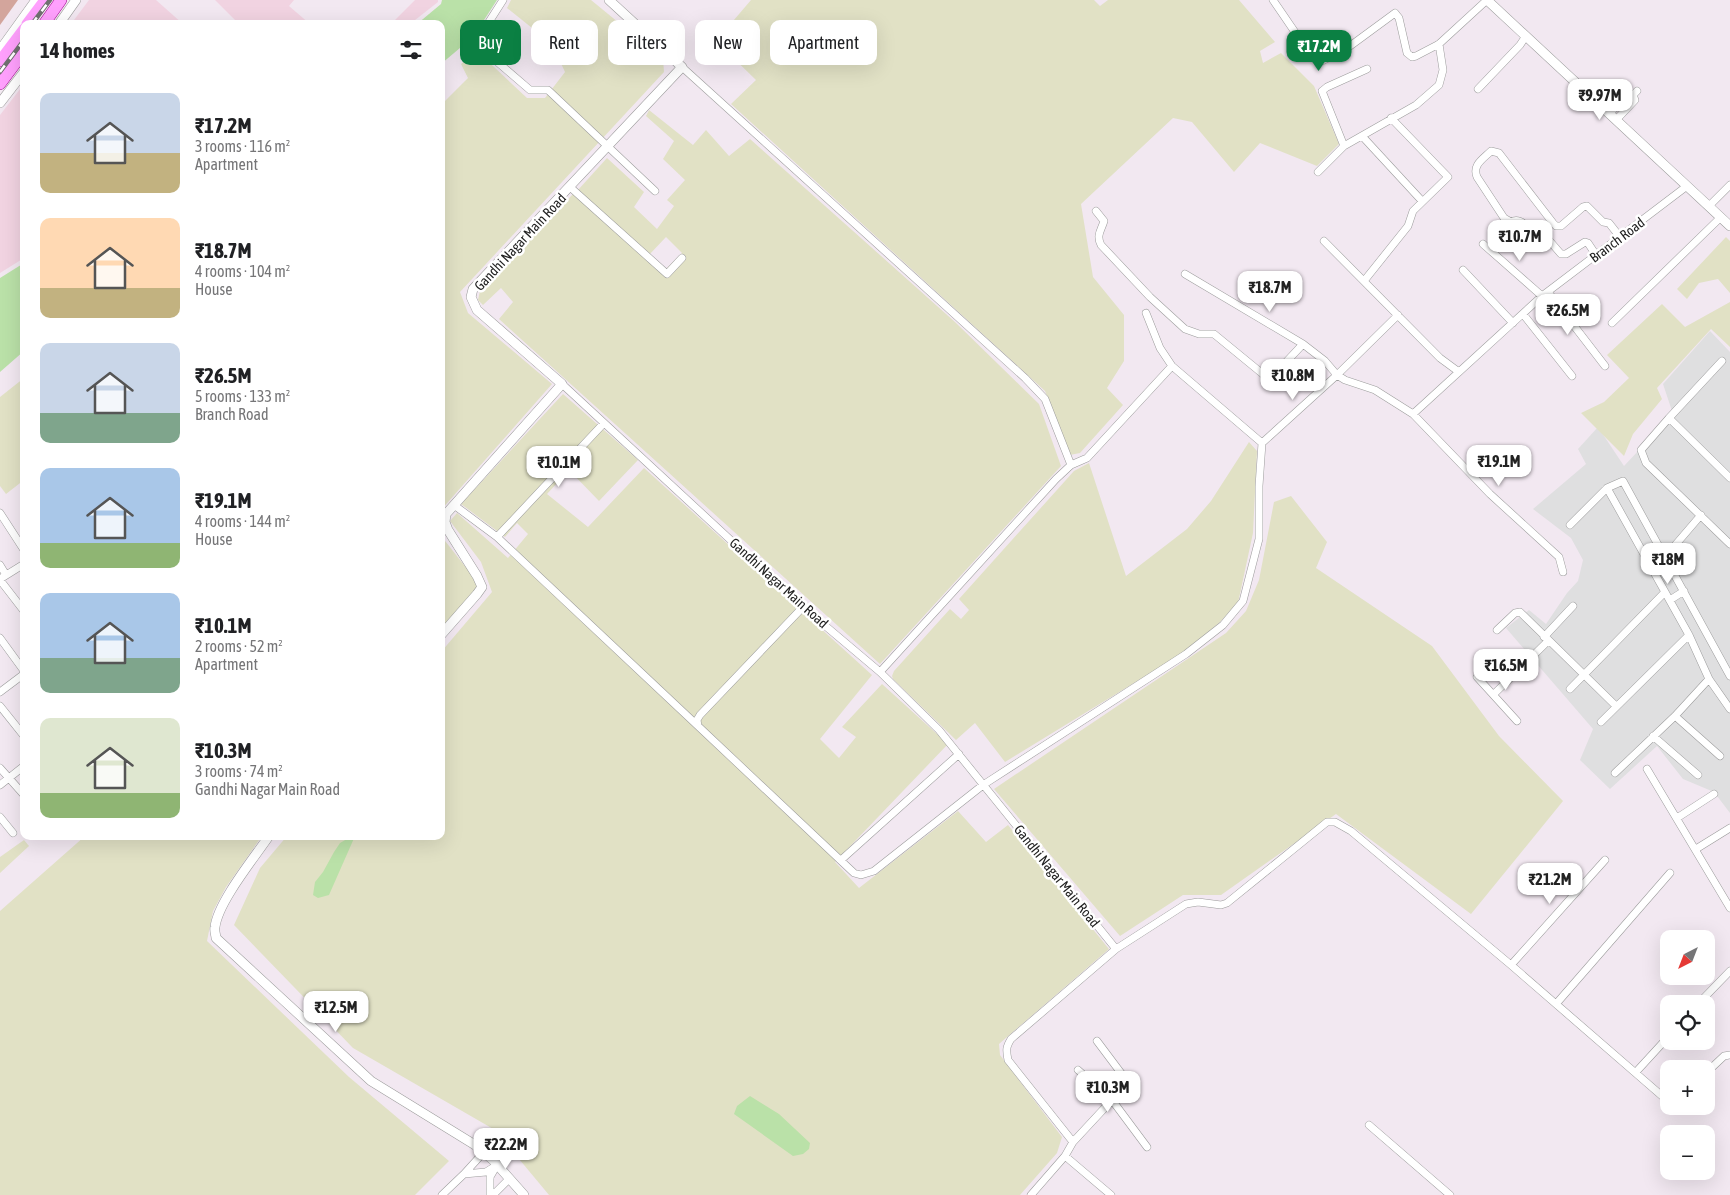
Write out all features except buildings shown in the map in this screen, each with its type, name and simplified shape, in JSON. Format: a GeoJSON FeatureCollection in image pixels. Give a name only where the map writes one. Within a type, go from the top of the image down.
{"type":"FeatureCollection","features":[{"type":"Feature","properties":{"kind":"main road"},"geometry":{"type":"LineString","coordinates":[[30,20],[44,0]]}},
{"type":"Feature","properties":{"kind":"main road"},"geometry":{"type":"LineString","coordinates":[[47,20],[61,0]]}},
{"type":"Feature","properties":{"kind":"main road"},"geometry":{"type":"LineString","coordinates":[[0,61],[20,34]]}},
{"type":"Feature","properties":{"kind":"main road"},"geometry":{"type":"LineString","coordinates":[[0,84],[20,57]]}},
{"type":"Feature","properties":{"kind":"street"},"geometry":{"type":"LineString","coordinates":[[22,20],[36,0]]}},
{"type":"Feature","properties":{"kind":"street"},"geometry":{"type":"LineString","coordinates":[[62,20],[76,0]]}},
{"type":"Feature","properties":{"kind":"street"},"geometry":{"type":"LineString","coordinates":[[490,20],[503,0]]}},
{"type":"Feature","properties":{"kind":"street"},"geometry":{"type":"LineString","coordinates":[[608,0],[1025,378],[1045,399],[1071,465]]}},
{"type":"Feature","properties":{"kind":"street"},"geometry":{"type":"LineString","coordinates":[[1273,0],[1312,57],[1318,61],[1323,61],[1346,49],[1396,13],[1407,54],[1409,56],[1416,56],[1439,44],[1487,0],[1730,226]]}},
{"type":"Feature","properties":{"kind":"street"},"geometry":{"type":"LineString","coordinates":[[0,50],[20,22]]}},
{"type":"Feature","properties":{"kind":"street"},"geometry":{"type":"LineString","coordinates":[[1478,89],[1520,45],[1526,36]]}},
{"type":"Feature","properties":{"kind":"street"},"geometry":{"type":"LineString","coordinates":[[1318,172],[1344,146],[1416,105],[1439,86],[1443,70],[1439,44]]}},
{"type":"Feature","properties":{"kind":"street"},"geometry":{"type":"LineString","coordinates":[[501,65],[530,90],[548,90],[655,191]]}},
{"type":"Feature","properties":{"kind":"street","name":"Gandhi Nagar Main Road"},"geometry":{"type":"LineString","coordinates":[[682,67],[473,290],[471,297],[477,310],[562,384],[803,607],[880,672],[939,730],[1116,949]]}},
{"type":"Feature","properties":{"kind":"street"},"geometry":{"type":"LineString","coordinates":[[1344,146],[1322,92],[1327,87],[1366,69]]}},
{"type":"Feature","properties":{"kind":"street"},"geometry":{"type":"LineString","coordinates":[[0,103],[20,77]]}},
{"type":"Feature","properties":{"kind":"street"},"geometry":{"type":"LineString","coordinates":[[1613,117],[1629,94],[1635,93]]}},
{"type":"Feature","properties":{"kind":"street"},"geometry":{"type":"LineString","coordinates":[[1364,281],[1408,226],[1413,211],[1448,177],[1391,118]]}},
{"type":"Feature","properties":{"kind":"street"},"geometry":{"type":"LineString","coordinates":[[1362,136],[1422,201]]}},
{"type":"Feature","properties":{"kind":"street"},"geometry":{"type":"LineString","coordinates":[[1596,255],[1588,243],[1585,242],[1566,254],[1561,254],[1542,232],[1532,230],[1517,219],[1511,222],[1504,218],[1475,171],[1476,166],[1491,151],[1499,153],[1556,226],[1561,226],[1584,207],[1588,206],[1603,222],[1610,223],[1620,238]]}},
{"type":"Feature","properties":{"kind":"street"},"geometry":{"type":"LineString","coordinates":[[1709,206],[1730,185]]}},
{"type":"Feature","properties":{"kind":"street","name":"Branch Road"},"geometry":{"type":"LineString","coordinates":[[1413,414],[1545,294],[1687,186]]}},
{"type":"Feature","properties":{"kind":"street"},"geometry":{"type":"LineString","coordinates":[[570,187],[667,274],[682,258]]}},
{"type":"Feature","properties":{"kind":"street"},"geometry":{"type":"LineString","coordinates":[[1096,211],[1104,221],[1099,231],[1101,245],[1150,297],[1186,329],[1199,334],[1214,334],[1264,375],[1269,376],[1274,376],[1303,344]]}},
{"type":"Feature","properties":{"kind":"street"},"geometry":{"type":"LineString","coordinates":[[1612,322],[1721,217]]}},
{"type":"Feature","properties":{"kind":"street"},"geometry":{"type":"LineString","coordinates":[[1542,232],[1552,223]]}},
{"type":"Feature","properties":{"kind":"street"},"geometry":{"type":"LineString","coordinates":[[1324,241],[1440,358],[1459,372]]}},
{"type":"Feature","properties":{"kind":"street"},"geometry":{"type":"LineString","coordinates":[[1483,244],[1545,294],[1605,366]]}},
{"type":"Feature","properties":{"kind":"street"},"geometry":{"type":"LineString","coordinates":[[1463,270],[1513,323]]}},
{"type":"Feature","properties":{"kind":"street"},"geometry":{"type":"LineString","coordinates":[[1185,274],[1303,344],[1345,380],[1375,390],[1413,414],[1490,494],[1560,557],[1563,572]]}},
{"type":"Feature","properties":{"kind":"street"},"geometry":{"type":"LineString","coordinates":[[1146,313],[1160,348],[1172,366],[1262,442]]}},
{"type":"Feature","properties":{"kind":"street"},"geometry":{"type":"LineString","coordinates":[[1523,314],[1572,376]]}},
{"type":"Feature","properties":{"kind":"street"},"geometry":{"type":"LineString","coordinates":[[454,505],[497,537],[854,873],[861,875],[874,871],[983,785],[1186,654],[1223,625],[1243,601],[1259,539],[1259,486],[1262,442],[1337,375],[1398,315]]}},
{"type":"Feature","properties":{"kind":"street"},"geometry":{"type":"LineString","coordinates":[[1722,361],[1641,450],[1646,463],[1730,544]]}},
{"type":"Feature","properties":{"kind":"street"},"geometry":{"type":"LineString","coordinates":[[880,672],[1056,480],[1071,465],[1088,458],[1172,366]]}},
{"type":"Feature","properties":{"kind":"street"},"geometry":{"type":"LineString","coordinates":[[445,631],[482,587],[448,530],[445,522],[446,514],[562,384]]}},
{"type":"Feature","properties":{"kind":"street"},"geometry":{"type":"LineString","coordinates":[[1669,418],[1730,478]]}},
{"type":"Feature","properties":{"kind":"street"},"geometry":{"type":"LineString","coordinates":[[497,537],[604,423]]}},
{"type":"Feature","properties":{"kind":"street"},"geometry":{"type":"LineString","coordinates":[[1570,525],[1607,488],[1623,481],[1730,676]]}},
{"type":"Feature","properties":{"kind":"street"},"geometry":{"type":"LineString","coordinates":[[1607,488],[1689,635],[1709,679],[1730,709]]}},
{"type":"Feature","properties":{"kind":"street"},"geometry":{"type":"LineString","coordinates":[[0,513],[20,544]]}},
{"type":"Feature","properties":{"kind":"street"},"geometry":{"type":"LineString","coordinates":[[1665,558],[1701,516]]}},
{"type":"Feature","properties":{"kind":"street"},"geometry":{"type":"LineString","coordinates":[[0,565],[2,578],[20,605]]}},
{"type":"Feature","properties":{"kind":"street"},"geometry":{"type":"LineString","coordinates":[[2,578],[20,567]]}},
{"type":"Feature","properties":{"kind":"street"},"geometry":{"type":"LineString","coordinates":[[1670,600],[1684,591]]}},
{"type":"Feature","properties":{"kind":"street"},"geometry":{"type":"LineString","coordinates":[[1570,689],[1666,592]]}},
{"type":"Feature","properties":{"kind":"street"},"geometry":{"type":"LineString","coordinates":[[1494,694],[1546,639],[1573,606]]}},
{"type":"Feature","properties":{"kind":"street"},"geometry":{"type":"LineString","coordinates":[[698,726],[697,720],[700,715],[803,607]]}},
{"type":"Feature","properties":{"kind":"street"},"geometry":{"type":"LineString","coordinates":[[1497,630],[1515,613],[1520,612],[1616,706]]}},
{"type":"Feature","properties":{"kind":"street"},"geometry":{"type":"LineString","coordinates":[[1601,722],[1689,635]]}},
{"type":"Feature","properties":{"kind":"street"},"geometry":{"type":"LineString","coordinates":[[0,638],[20,666]]}},
{"type":"Feature","properties":{"kind":"street"},"geometry":{"type":"LineString","coordinates":[[0,692],[20,675]]}},
{"type":"Feature","properties":{"kind":"street"},"geometry":{"type":"LineString","coordinates":[[1476,677],[1494,694],[1517,721]]}},
{"type":"Feature","properties":{"kind":"street"},"geometry":{"type":"LineString","coordinates":[[1615,773],[1709,679]]}},
{"type":"Feature","properties":{"kind":"street"},"geometry":{"type":"LineString","coordinates":[[0,706],[20,731]]}},
{"type":"Feature","properties":{"kind":"street"},"geometry":{"type":"LineString","coordinates":[[1674,716],[1720,756]]}},
{"type":"Feature","properties":{"kind":"street"},"geometry":{"type":"LineString","coordinates":[[1653,736],[1698,776]]}},
{"type":"Feature","properties":{"kind":"street"},"geometry":{"type":"LineString","coordinates":[[841,860],[959,754]]}},
{"type":"Feature","properties":{"kind":"street"},"geometry":{"type":"LineString","coordinates":[[0,768],[20,791]]}},
{"type":"Feature","properties":{"kind":"street"},"geometry":{"type":"LineString","coordinates":[[0,785],[20,769]]}},
{"type":"Feature","properties":{"kind":"street"},"geometry":{"type":"LineString","coordinates":[[1647,769],[1730,908]]}},
{"type":"Feature","properties":{"kind":"street"},"geometry":{"type":"LineString","coordinates":[[1677,818],[1714,794]]}},
{"type":"Feature","properties":{"kind":"street"},"geometry":{"type":"LineString","coordinates":[[0,817],[13,833]]}},
{"type":"Feature","properties":{"kind":"street"},"geometry":{"type":"LineString","coordinates":[[1073,1142],[1008,1060],[1006,1046],[1011,1038],[1116,949],[1186,904],[1198,902],[1221,905],[1227,903],[1327,822],[1335,822],[1350,831],[1511,965],[1660,1094]]}},
{"type":"Feature","properties":{"kind":"street"},"geometry":{"type":"LineString","coordinates":[[1696,849],[1730,828]]}},
{"type":"Feature","properties":{"kind":"street"},"geometry":{"type":"LineString","coordinates":[[266,840],[232,888],[217,917],[216,938],[371,1081],[475,1145],[497,1165],[524,1195]]}},
{"type":"Feature","properties":{"kind":"street"},"geometry":{"type":"LineString","coordinates":[[1511,965],[1605,860]]}},
{"type":"Feature","properties":{"kind":"street"},"geometry":{"type":"LineString","coordinates":[[1556,1004],[1670,873]]}},
{"type":"Feature","properties":{"kind":"street"},"geometry":{"type":"LineString","coordinates":[[1707,995],[1730,971]]}},
{"type":"Feature","properties":{"kind":"street"},"geometry":{"type":"LineString","coordinates":[[1031,1195],[1065,1156],[1073,1142],[1127,1081],[1096,1041]]}},
{"type":"Feature","properties":{"kind":"street"},"geometry":{"type":"LineString","coordinates":[[1636,1072],[1660,1046]]}},
{"type":"Feature","properties":{"kind":"street"},"geometry":{"type":"LineString","coordinates":[[1715,1064],[1724,1056],[1730,1055]]}},
{"type":"Feature","properties":{"kind":"street"},"geometry":{"type":"LineString","coordinates":[[1078,1070],[1112,1100],[1147,1147]]}},
{"type":"Feature","properties":{"kind":"street"},"geometry":{"type":"LineString","coordinates":[[1368,1125],[1450,1195]]}},
{"type":"Feature","properties":{"kind":"street"},"geometry":{"type":"LineString","coordinates":[[442,1195],[484,1152]]}},
{"type":"Feature","properties":{"kind":"street"},"geometry":{"type":"LineString","coordinates":[[1065,1156],[1111,1195]]}},
{"type":"Feature","properties":{"kind":"street"},"geometry":{"type":"LineString","coordinates":[[464,1174],[486,1172],[497,1165]]}},
{"type":"Feature","properties":{"kind":"street"},"geometry":{"type":"LineString","coordinates":[[491,1195],[490,1177],[497,1165]]}},
{"type":"Feature","properties":{"kind":"street"},"geometry":{"type":"LineString","coordinates":[[491,1195],[510,1179]]}},
{"type":"Feature","properties":{"kind":"shaded area"},"geometry":{"type":"Polygon","coordinates":[[[0,0],[18,0],[0,25],[0,0]]]}},
{"type":"Feature","properties":{"kind":"shaded area"},"geometry":{"type":"Polygon","coordinates":[[[89,0],[156,0],[178,20],[74,20],[89,0]]]}},
{"type":"Feature","properties":{"kind":"shaded area"},"geometry":{"type":"Polygon","coordinates":[[[215,0],[294,0],[289,6],[305,20],[235,20],[215,0]]]}},
{"type":"Feature","properties":{"kind":"shaded area"},"geometry":{"type":"Polygon","coordinates":[[[415,0],[438,0],[438,2],[415,20],[395,20],[415,0]]]}},
{"type":"Feature","properties":{"kind":"shaded area"},"geometry":{"type":"Polygon","coordinates":[[[442,0],[497,0],[484,20],[460,20],[460,48],[445,61],[445,20],[422,20],[441,4],[442,0]]]}},
{"type":"Feature","properties":{"kind":"shaded area"},"geometry":{"type":"Polygon","coordinates":[[[511,0],[591,0],[615,20],[608,20],[608,65],[663,65],[664,72],[460,292],[468,313],[552,384],[445,505],[445,101],[468,78],[462,65],[492,65],[527,98],[545,98],[565,72],[562,65],[598,65],[598,20],[531,20],[531,27],[507,8],[511,0]]]}},
{"type":"Feature","properties":{"kind":"shaded area"},"geometry":{"type":"Polygon","coordinates":[[[751,0],[1094,0],[1100,6],[1108,0],[1239,0],[1275,42],[1260,51],[1263,63],[1281,53],[1314,86],[1339,144],[1317,166],[1260,143],[1234,172],[1192,122],[1173,118],[1081,204],[1093,277],[1124,315],[1124,361],[1107,388],[1123,405],[1080,453],[1070,455],[1045,391],[731,104],[756,80],[741,65],[760,65],[760,20],[734,20],[751,0]]]}},
{"type":"Feature","properties":{"kind":"shaded area"},"geometry":{"type":"Polygon","coordinates":[[[20,89],[20,260],[0,273],[0,115],[20,89]]]}},
{"type":"Feature","properties":{"kind":"shaded area"},"geometry":{"type":"Polygon","coordinates":[[[649,110],[693,145],[706,130],[729,156],[750,139],[955,322],[1039,404],[1061,466],[880,664],[499,319],[513,302],[501,288],[483,305],[478,300],[480,291],[573,194],[662,273],[682,253],[666,237],[649,255],[578,190],[607,158],[644,192],[634,207],[657,229],[674,206],[667,200],[685,180],[663,159],[674,141],[646,116],[649,110]]]}},
{"type":"Feature","properties":{"kind":"shaded area"},"geometry":{"type":"Polygon","coordinates":[[[1726,237],[1730,241],[1730,293],[1718,279],[1699,283],[1687,299],[1677,289],[1726,237]]]}},
{"type":"Feature","properties":{"kind":"shaded area"},"geometry":{"type":"Polygon","coordinates":[[[20,266],[20,354],[0,372],[0,278],[20,266]]]}},
{"type":"Feature","properties":{"kind":"shaded area"},"geometry":{"type":"Polygon","coordinates":[[[1730,302],[1730,347],[1711,329],[1657,388],[1662,399],[1633,434],[1624,456],[1581,413],[1604,402],[1629,378],[1607,355],[1662,304],[1685,327],[1730,302]]]}},
{"type":"Feature","properties":{"kind":"shaded area"},"geometry":{"type":"Polygon","coordinates":[[[1710,331],[1730,352],[1730,813],[1714,792],[1683,779],[1657,746],[1610,789],[1580,760],[1593,729],[1506,628],[1529,610],[1546,624],[1567,593],[1578,581],[1583,560],[1571,538],[1533,509],[1586,464],[1578,449],[1598,427],[1624,466],[1673,414],[1663,384],[1710,331]]]}},
{"type":"Feature","properties":{"kind":"shaded area"},"geometry":{"type":"Polygon","coordinates":[[[20,381],[20,483],[6,494],[0,486],[0,397],[20,381]]]}},
{"type":"Feature","properties":{"kind":"shaded area"},"geometry":{"type":"Polygon","coordinates":[[[563,394],[638,460],[599,501],[569,470],[547,494],[588,527],[644,468],[872,675],[820,739],[839,758],[856,737],[842,727],[882,684],[948,744],[835,862],[859,888],[958,811],[986,842],[1008,825],[1109,949],[999,1044],[1000,1055],[1062,1137],[1057,1153],[1020,1195],[549,1195],[495,1130],[353,1048],[234,925],[260,868],[284,840],[445,840],[445,647],[492,592],[481,562],[450,521],[457,513],[508,558],[528,534],[517,523],[505,537],[461,504],[563,394]]]}},
{"type":"Feature","properties":{"kind":"shaded area"},"geometry":{"type":"Polygon","coordinates":[[[1249,442],[1257,451],[1253,533],[1238,603],[1219,623],[1183,653],[1005,762],[975,723],[956,740],[893,679],[894,671],[950,609],[961,619],[969,610],[959,599],[1074,471],[1089,463],[1126,576],[1187,529],[1211,501],[1249,442]]]}},
{"type":"Feature","properties":{"kind":"shaded area"},"geometry":{"type":"Polygon","coordinates":[[[1291,496],[1327,542],[1316,568],[1432,646],[1499,736],[1563,801],[1471,914],[1336,814],[1221,895],[1183,895],[1120,936],[994,789],[1226,633],[1246,611],[1259,580],[1274,502],[1291,496]]]}},
{"type":"Feature","properties":{"kind":"shaded area"},"geometry":{"type":"Polygon","coordinates":[[[445,541],[475,579],[477,589],[445,625],[445,541]]]}},
{"type":"Feature","properties":{"kind":"shaded area"},"geometry":{"type":"Polygon","coordinates":[[[24,840],[29,846],[0,873],[0,857],[24,840]]]}},
{"type":"Feature","properties":{"kind":"shaded area"},"geometry":{"type":"Polygon","coordinates":[[[80,840],[259,840],[226,887],[213,911],[207,941],[349,1077],[449,1161],[415,1195],[0,1195],[0,911],[80,840]]]}},
{"type":"Feature","properties":{"kind":"shaded area"},"geometry":{"type":"Polygon","coordinates":[[[345,840],[353,840],[329,895],[318,898],[313,895],[315,882],[340,843],[345,840]]]}},
{"type":"Feature","properties":{"kind":"shaded area"},"geometry":{"type":"Polygon","coordinates":[[[750,1096],[779,1114],[810,1143],[809,1149],[803,1154],[793,1156],[734,1114],[737,1106],[750,1096]]]}},
{"type":"Feature","properties":{"kind":"railway"},"geometry":{"type":"LineString","coordinates":[[35,20],[50,0]]}},
{"type":"Feature","properties":{"kind":"railway"},"geometry":{"type":"LineString","coordinates":[[0,72],[20,45]]}}]}
